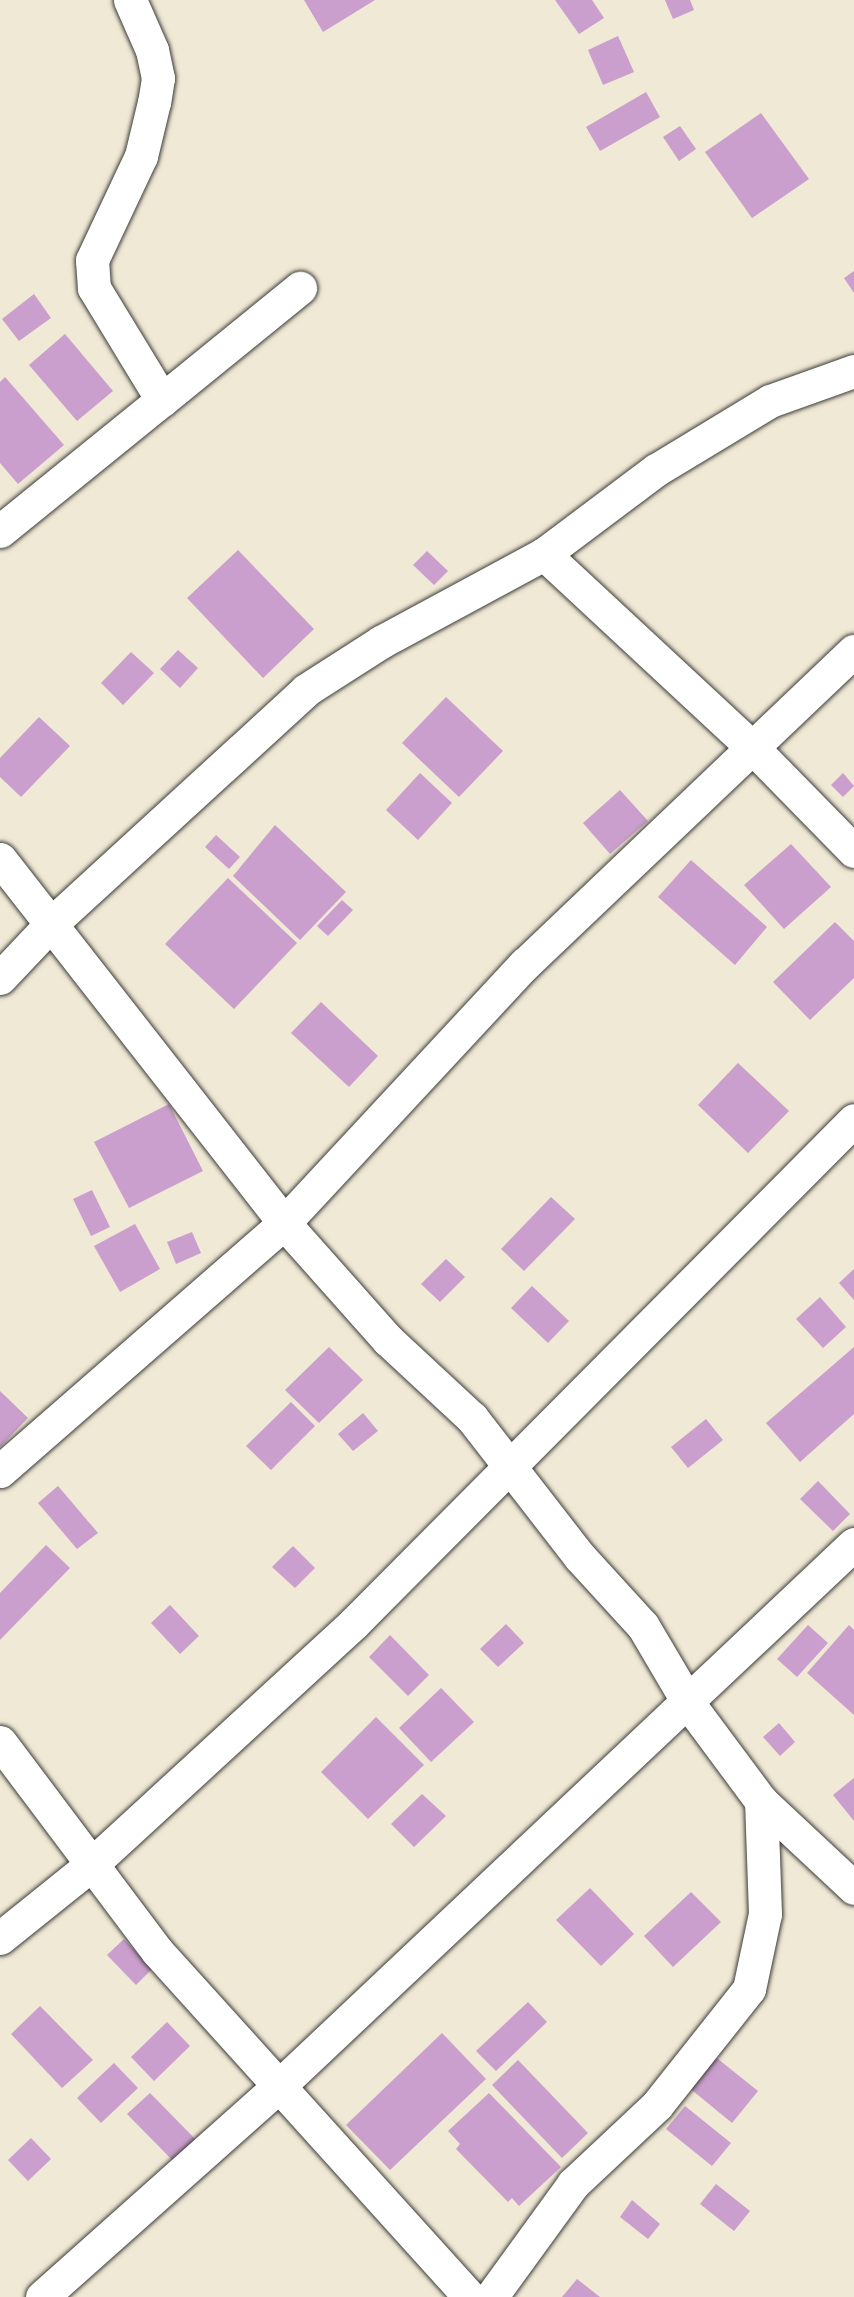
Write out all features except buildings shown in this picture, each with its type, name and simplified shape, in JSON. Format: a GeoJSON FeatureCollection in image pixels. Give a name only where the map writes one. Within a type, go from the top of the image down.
{"type":"FeatureCollection","features":[{"type":"Feature","properties":{"kind":"street"},"geometry":{"type":"LineString","coordinates":[[130,0],[152,50],[158,78],[141,156],[92,260],[94,288],[162,400]]}},
{"type":"Feature","properties":{"kind":"street"},"geometry":{"type":"LineString","coordinates":[[0,531],[300,288]]}},
{"type":"Feature","properties":{"kind":"street"},"geometry":{"type":"LineString","coordinates":[[0,978],[51,924],[306,690],[381,642],[544,554],[656,470],[770,401],[854,371]]}},
{"type":"Feature","properties":{"kind":"street"},"geometry":{"type":"LineString","coordinates":[[544,554],[753,748],[854,851]]}},
{"type":"Feature","properties":{"kind":"street"},"geometry":{"type":"LineString","coordinates":[[0,1471],[284,1223],[525,964],[854,651]]}},
{"type":"Feature","properties":{"kind":"street"},"geometry":{"type":"LineString","coordinates":[[0,859],[284,1223],[388,1340],[472,1418],[509,1469],[579,1556],[643,1626],[689,1704],[761,1801],[854,1888]]}},
{"type":"Feature","properties":{"kind":"street"},"geometry":{"type":"LineString","coordinates":[[0,1938],[92,1864],[354,1623],[509,1469],[670,1301],[854,1120]]}},
{"type":"Feature","properties":{"kind":"street"},"geometry":{"type":"LineString","coordinates":[[42,2297],[279,2086],[689,1704],[854,1544]]}},
{"type":"Feature","properties":{"kind":"street"},"geometry":{"type":"LineString","coordinates":[[0,1742],[157,1951],[470,2297]]}},
{"type":"Feature","properties":{"kind":"street"},"geometry":{"type":"LineString","coordinates":[[491,2297],[573,2184],[657,2105],[749,1989],[765,1914],[761,1801]]}}]}
